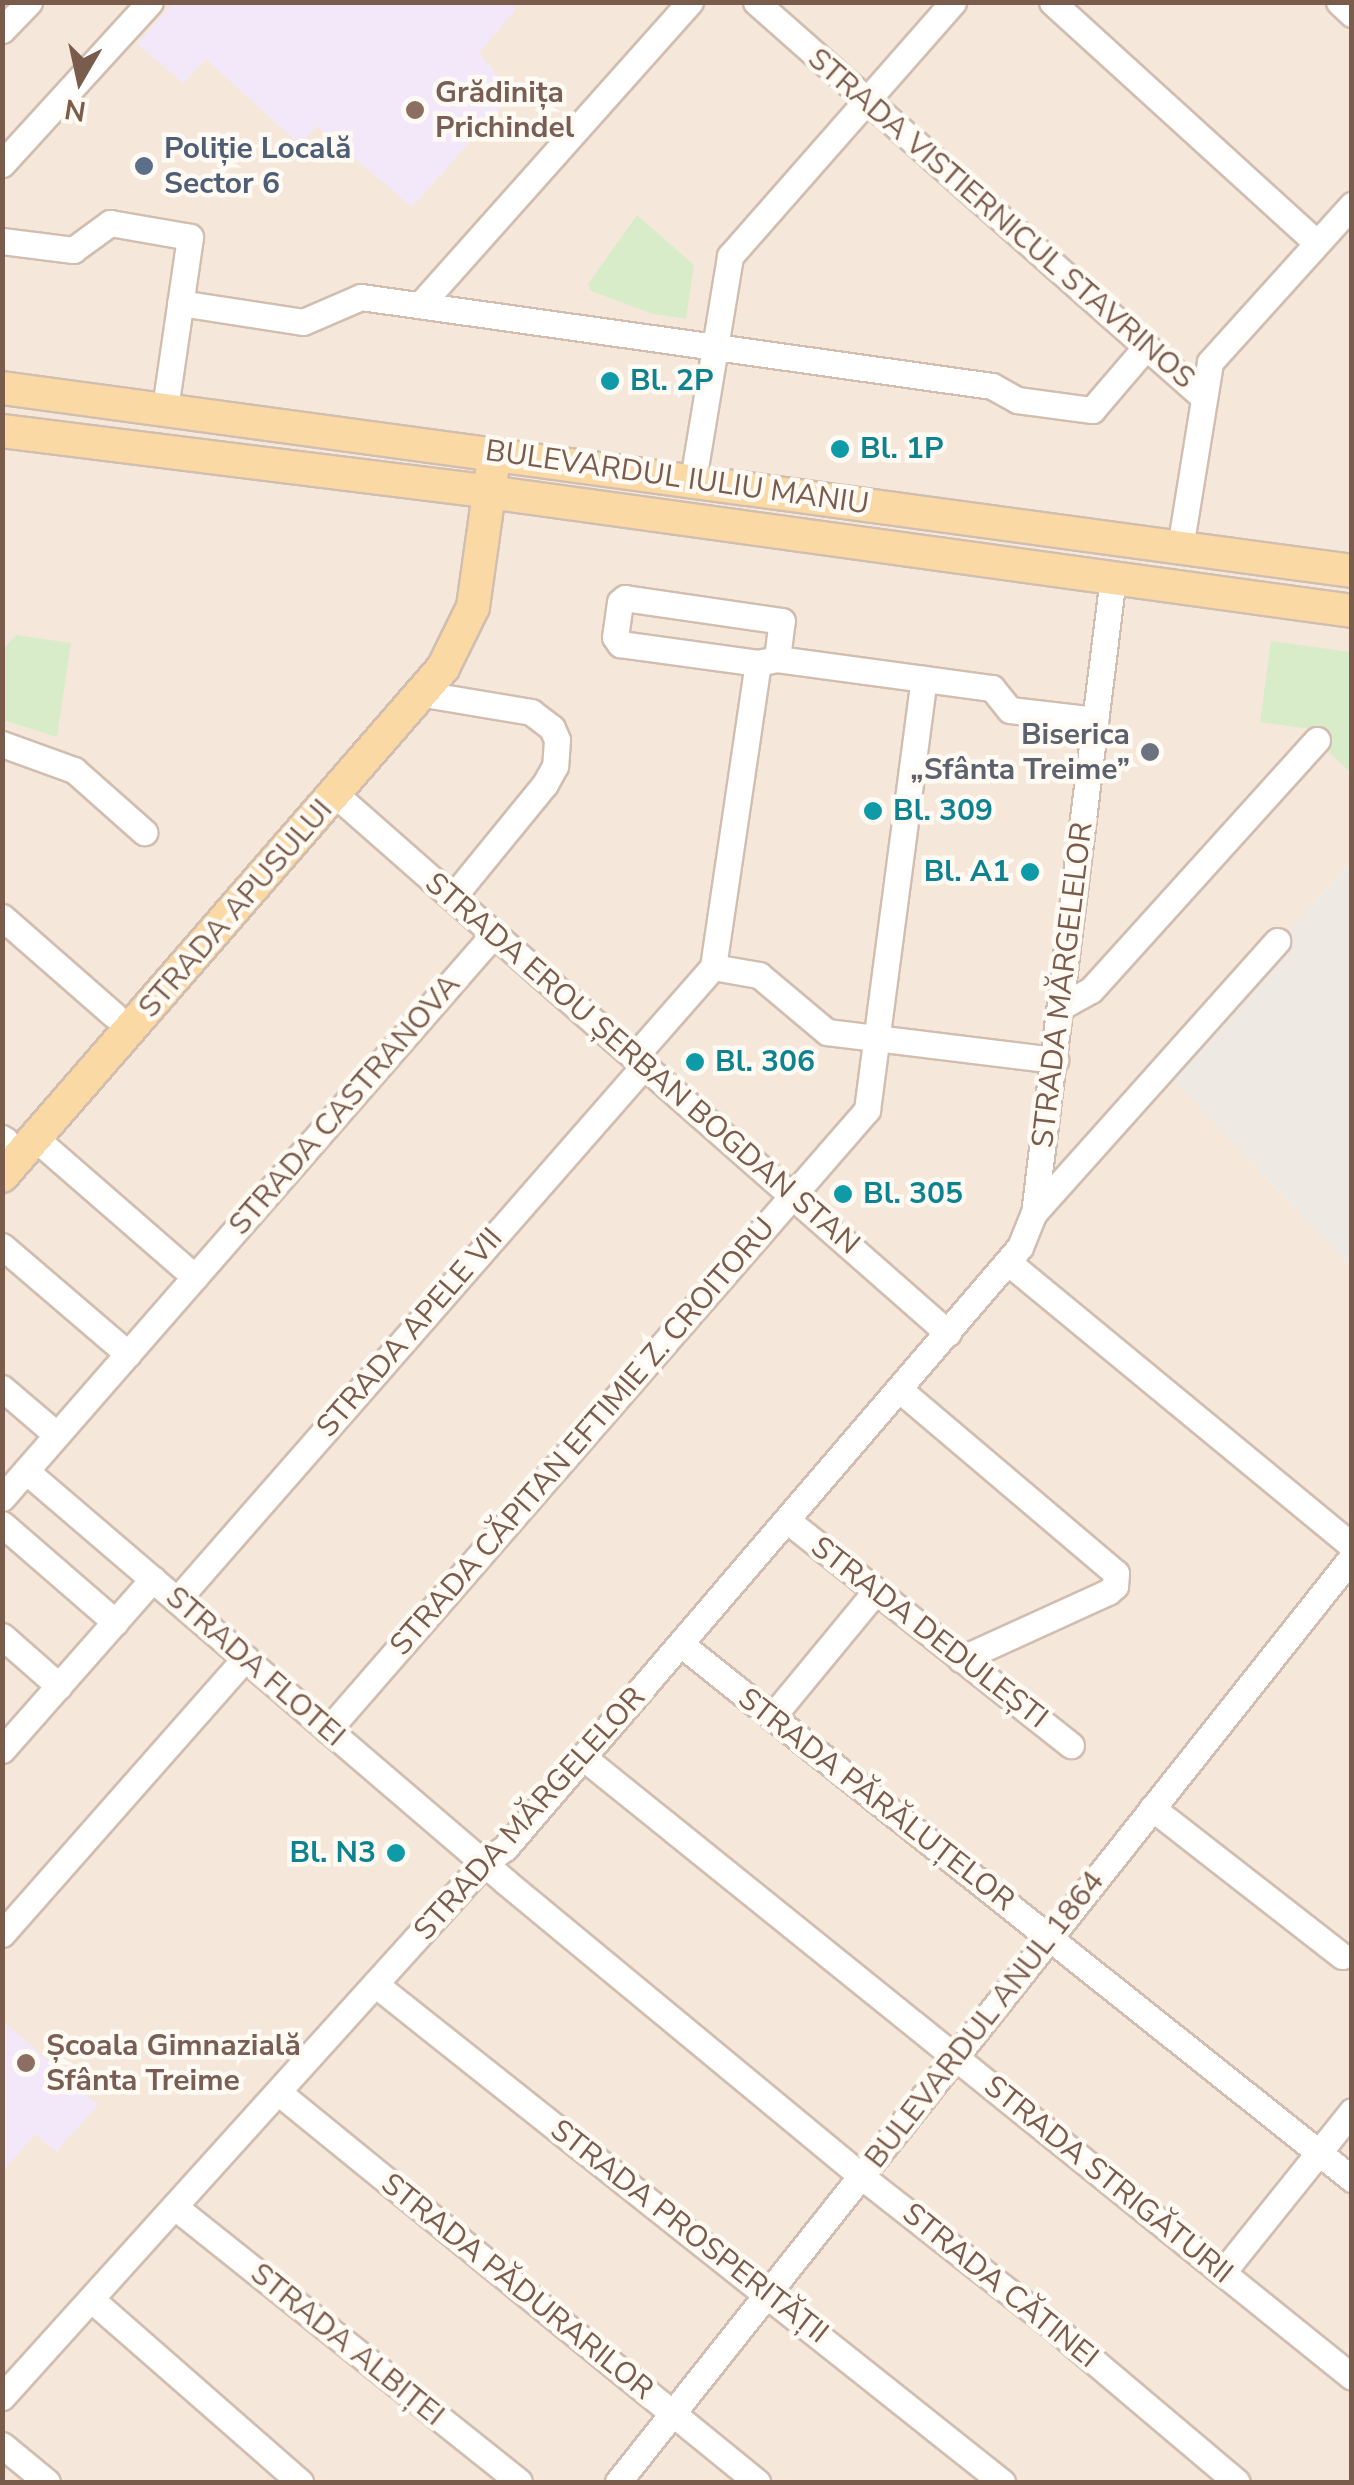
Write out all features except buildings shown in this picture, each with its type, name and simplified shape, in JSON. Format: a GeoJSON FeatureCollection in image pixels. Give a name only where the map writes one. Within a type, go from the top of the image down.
{"type":"FeatureCollection","features":[{"type":"Feature","properties":{"kind":"main road","name":"BULEVARDUL IULIU MANIU"},"geometry":{"type":"LineString","coordinates":[[2,388],[1352,571]]}},
{"type":"Feature","properties":{"kind":"main road","name":"BULEVARDUL IULIU MANIU"},"geometry":{"type":"LineString","coordinates":[[2,430],[489,492],[1352,611]]}},
{"type":"Feature","properties":{"kind":"main road","name":"STRADA APUSULUI"},"geometry":{"type":"LineString","coordinates":[[13,1137],[460,637],[473,608],[494,453]]}},
{"type":"Feature","properties":{"kind":"main road","name":"STRADA APUSULUI"},"geometry":{"type":"LineString","coordinates":[[2,1176],[13,1137],[114,1014],[328,787]]}},
{"type":"Feature","properties":{"kind":"street"},"geometry":{"type":"LineString","coordinates":[[2,30],[29,2]]}},
{"type":"Feature","properties":{"kind":"street"},"geometry":{"type":"LineString","coordinates":[[2,164],[150,2]]}},
{"type":"Feature","properties":{"kind":"street"},"geometry":{"type":"LineString","coordinates":[[420,305],[690,2]]}},
{"type":"Feature","properties":{"kind":"street","name":"STRADA VISTIERNICUL STAVRINOS"},"geometry":{"type":"LineString","coordinates":[[756,2],[1202,396]]}},
{"type":"Feature","properties":{"kind":"street"},"geometry":{"type":"LineString","coordinates":[[693,480],[730,256],[953,2]]}},
{"type":"Feature","properties":{"kind":"street"},"geometry":{"type":"LineString","coordinates":[[1052,2],[1316,242]]}},
{"type":"Feature","properties":{"kind":"street"},"geometry":{"type":"LineString","coordinates":[[1339,2],[1352,14]]}},
{"type":"Feature","properties":{"kind":"street"},"geometry":{"type":"LineString","coordinates":[[1180,548],[1202,396],[1215,354],[1352,205]]}},
{"type":"Feature","properties":{"kind":"street"},"geometry":{"type":"LineString","coordinates":[[2,241],[73,250],[110,223],[186,234],[190,241],[165,409]]}},
{"type":"Feature","properties":{"kind":"street"},"geometry":{"type":"LineString","coordinates":[[180,304],[304,322],[361,297],[992,386],[1017,400],[1092,410],[1146,347]]}},
{"type":"Feature","properties":{"kind":"street","name":"STRADA MĂRGELELOR"},"geometry":{"type":"LineString","coordinates":[[1034,1213],[1113,577]]}},
{"type":"Feature","properties":{"kind":"street"},"geometry":{"type":"LineString","coordinates":[[1055,1060],[828,1032],[759,975],[714,967],[768,661],[782,620],[625,598],[620,602],[615,637],[620,644],[768,661],[924,679],[992,688],[1010,710],[1095,720]]}},
{"type":"Feature","properties":{"kind":"street","name":"STRADA CĂPITAN EFTIMIE Z. CROITORU"},"geometry":{"type":"LineString","coordinates":[[328,1730],[867,1110],[924,679]]}},
{"type":"Feature","properties":{"kind":"street"},"geometry":{"type":"LineString","coordinates":[[416,687],[531,712],[552,728],[556,740],[555,766],[546,784],[453,897]]}},
{"type":"Feature","properties":{"kind":"street"},"geometry":{"type":"LineString","coordinates":[[1062,1006],[1090,990],[1318,740]]}},
{"type":"Feature","properties":{"kind":"street"},"geometry":{"type":"LineString","coordinates":[[2,744],[74,770],[144,832]]}},
{"type":"Feature","properties":{"kind":"street","name":"STRADA EROU ȘERBAN BOGDAN STAN"},"geometry":{"type":"LineString","coordinates":[[328,787],[948,1333]]}},
{"type":"Feature","properties":{"kind":"street"},"geometry":{"type":"LineString","coordinates":[[2,917],[114,1014]]}},
{"type":"Feature","properties":{"kind":"street","name":"STRADA CASTRANOVA"},"geometry":{"type":"LineString","coordinates":[[2,1498],[494,934]]}},
{"type":"Feature","properties":{"kind":"street","name":"STRADA MĂRGELELOR"},"geometry":{"type":"LineString","coordinates":[[2,2397],[484,1863],[504,1848],[584,1758],[1008,1263],[1034,1213],[1277,941]]}},
{"type":"Feature","properties":{"kind":"street","name":"STRADA APELE VII"},"geometry":{"type":"LineString","coordinates":[[177,1600],[639,1062],[714,967]]}},
{"type":"Feature","properties":{"kind":"street"},"geometry":{"type":"LineString","coordinates":[[13,1137],[195,1277]]}},
{"type":"Feature","properties":{"kind":"street"},"geometry":{"type":"LineString","coordinates":[[2,1246],[128,1354]]}},
{"type":"Feature","properties":{"kind":"street"},"geometry":{"type":"LineString","coordinates":[[1008,1263],[1352,1546]]}},
{"type":"Feature","properties":{"kind":"street"},"geometry":{"type":"LineString","coordinates":[[2,1388],[57,1435]]}},
{"type":"Feature","properties":{"kind":"street"},"geometry":{"type":"LineString","coordinates":[[900,1390],[1116,1573],[1115,1586],[1108,1592],[962,1660]]}},
{"type":"Feature","properties":{"kind":"street","name":"STRADA FLOTEI"},"geometry":{"type":"LineString","coordinates":[[26,1471],[484,1863]]}},
{"type":"Feature","properties":{"kind":"street","name":"STRADA DEDULEȘTI"},"geometry":{"type":"LineString","coordinates":[[788,1521],[1071,1745]]}},
{"type":"Feature","properties":{"kind":"street"},"geometry":{"type":"LineString","coordinates":[[2,1524],[115,1622]]}},
{"type":"Feature","properties":{"kind":"street","name":"BULEVARDUL ANUL 1864"},"geometry":{"type":"LineString","coordinates":[[618,2482],[1352,1557]]}},
{"type":"Feature","properties":{"kind":"street"},"geometry":{"type":"LineString","coordinates":[[2,1750],[153,1580]]}},
{"type":"Feature","properties":{"kind":"street"},"geometry":{"type":"LineString","coordinates":[[772,1717],[875,1592]]}},
{"type":"Feature","properties":{"kind":"street"},"geometry":{"type":"LineString","coordinates":[[2,1636],[59,1686]]}},
{"type":"Feature","properties":{"kind":"street","name":"STRADA PĂRĂLUȚELOR"},"geometry":{"type":"LineString","coordinates":[[682,1646],[1352,2178]]}},
{"type":"Feature","properties":{"kind":"street"},"geometry":{"type":"LineString","coordinates":[[2,1934],[245,1658]]}},
{"type":"Feature","properties":{"kind":"street","name":"STRADA STRIGĂTURII"},"geometry":{"type":"LineString","coordinates":[[584,1758],[1352,2376]]}},
{"type":"Feature","properties":{"kind":"street"},"geometry":{"type":"LineString","coordinates":[[1152,1808],[1342,1956]]}},
{"type":"Feature","properties":{"kind":"street","name":"STRADA CĂTINEI"},"geometry":{"type":"LineString","coordinates":[[484,1863],[861,2176],[1051,2325],[1237,2482]]}},
{"type":"Feature","properties":{"kind":"street","name":"STRADA PROSPERITĂȚII"},"geometry":{"type":"LineString","coordinates":[[375,1984],[1002,2482]]}},
{"type":"Feature","properties":{"kind":"street","name":"STRADA PĂDURARILOR"},"geometry":{"type":"LineString","coordinates":[[278,2092],[757,2482]]}},
{"type":"Feature","properties":{"kind":"street"},"geometry":{"type":"LineString","coordinates":[[1223,2272],[1352,2111]]}},
{"type":"Feature","properties":{"kind":"street","name":"STRADA ALBIȚEI"},"geometry":{"type":"LineString","coordinates":[[175,2207],[520,2482]]}},
{"type":"Feature","properties":{"kind":"street"},"geometry":{"type":"LineString","coordinates":[[91,2299],[300,2482]]}},
{"type":"Feature","properties":{"kind":"street"},"geometry":{"type":"LineString","coordinates":[[2,2445],[47,2482]]}},
{"type":"Feature","properties":{"kind":"shaded area"},"geometry":{"type":"Polygon","coordinates":[[[508,2],[516,9],[479,53],[513,94],[412,207],[317,126],[300,145],[206,59],[183,83],[137,44],[173,3],[508,2]]]}},
{"type":"Feature","properties":{"kind":"shaded area"},"geometry":{"type":"Polygon","coordinates":[[[3,3],[1351,3],[1351,862],[1163,1069],[1351,1267],[1351,2482],[3,2482],[3,3]]]}},
{"type":"Feature","properties":{"kind":"shaded area"},"geometry":{"type":"Polygon","coordinates":[[[1351,862],[1351,1267],[1163,1069],[1351,862]]]}},
{"type":"Feature","properties":{"kind":"shaded area","name":"Școala Gimnazială Sfânta Treime"},"geometry":{"type":"Polygon","coordinates":[[[3,2021],[98,2105],[56,2152],[35,2134],[3,2171],[3,2021]]]}},
{"type":"Feature","properties":{"kind":"green space"},"geometry":{"type":"Polygon","coordinates":[[[637,215],[694,265],[686,319],[653,314],[591,291],[588,284],[637,215]]]}},
{"type":"Feature","properties":{"kind":"green space"},"geometry":{"type":"Polygon","coordinates":[[[16,635],[71,643],[57,737],[3,720],[3,649],[16,635]]]}},
{"type":"Feature","properties":{"kind":"green space"},"geometry":{"type":"Polygon","coordinates":[[[1271,641],[1351,652],[1351,773],[1321,745],[1331,732],[1260,722],[1271,641]]]}},
{"type":"Feature","properties":{"kind":"place","name":"Grădinița Prichindel"},"geometry":{"type":"Point","coordinates":[415,110]}},
{"type":"Feature","properties":{"kind":"place","name":"Poliție Locală Sector 6"},"geometry":{"type":"Point","coordinates":[144,166]}},
{"type":"Feature","properties":{"kind":"place","name":"Bl. 2P"},"geometry":{"type":"Point","coordinates":[610,381]}},
{"type":"Feature","properties":{"kind":"place","name":"Bl. 1P"},"geometry":{"type":"Point","coordinates":[840,449]}},
{"type":"Feature","properties":{"kind":"place","name":"Biserica „Sfânta Treime”"},"geometry":{"type":"Point","coordinates":[1150,752]}},
{"type":"Feature","properties":{"kind":"place","name":"Bl. 309"},"geometry":{"type":"Point","coordinates":[873,811]}},
{"type":"Feature","properties":{"kind":"place","name":"Bl. A1"},"geometry":{"type":"Point","coordinates":[1030,872]}},
{"type":"Feature","properties":{"kind":"place","name":"Bl. 306"},"geometry":{"type":"Point","coordinates":[695,1062]}},
{"type":"Feature","properties":{"kind":"place","name":"Bl. 305"},"geometry":{"type":"Point","coordinates":[843,1194]}},
{"type":"Feature","properties":{"kind":"place","name":"Bl. N3"},"geometry":{"type":"Point","coordinates":[396,1853]}},
{"type":"Feature","properties":{"kind":"place","name":"Școala Gimnazială Sfânta Treime"},"geometry":{"type":"Point","coordinates":[26,2063]}}]}
